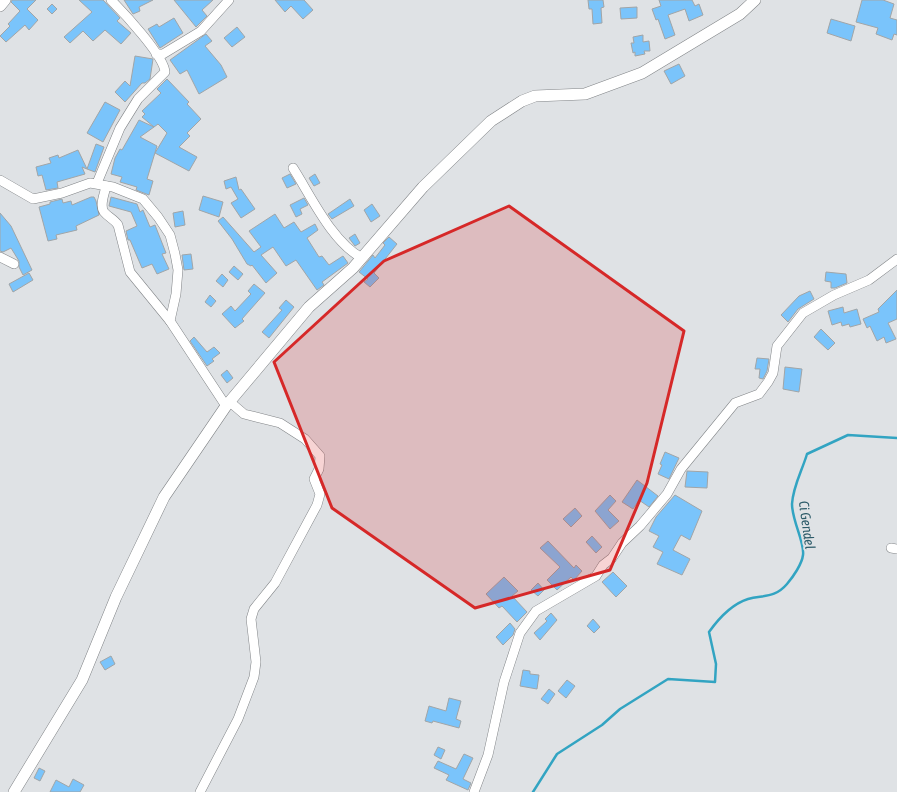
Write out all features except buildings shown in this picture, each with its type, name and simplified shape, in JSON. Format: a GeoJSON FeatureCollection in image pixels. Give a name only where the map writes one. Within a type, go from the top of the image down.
{"type":"FeatureCollection","features":[{"type":"Feature","properties":{"kind":"street"},"geometry":{"type":"LineString","coordinates":[[0,6],[6,0]]}},
{"type":"Feature","properties":{"kind":"street"},"geometry":{"type":"LineString","coordinates":[[97,183],[120,128],[138,99],[164,72],[162,62],[124,13],[111,0]]}},
{"type":"Feature","properties":{"kind":"street"},"geometry":{"type":"LineString","coordinates":[[156,54],[163,54],[201,31],[229,0]]}},
{"type":"Feature","properties":{"kind":"street"},"geometry":{"type":"LineString","coordinates":[[14,792],[82,680],[116,597],[164,497],[228,404],[309,307],[362,258],[423,187],[491,121],[522,101],[535,96],[585,94],[642,73],[740,14],[755,0]]}},
{"type":"Feature","properties":{"kind":"street"},"geometry":{"type":"LineString","coordinates":[[293,168],[337,236],[349,250],[362,258]]}},
{"type":"Feature","properties":{"kind":"street"},"geometry":{"type":"LineString","coordinates":[[0,180],[33,199],[62,193],[90,183],[113,187],[143,199],[158,217],[170,235],[178,270],[176,294],[170,321]]}},
{"type":"Feature","properties":{"kind":"street"},"geometry":{"type":"LineString","coordinates":[[106,186],[102,205],[104,212],[118,225],[130,272],[170,321],[228,404],[244,414],[280,423],[305,439],[320,456],[319,469],[314,480],[320,494],[317,505],[275,583],[254,609],[251,620],[256,662],[254,677],[238,719],[200,792]]}},
{"type":"Feature","properties":{"kind":"street"},"geometry":{"type":"LineString","coordinates":[[0,257],[14,264]]}},
{"type":"Feature","properties":{"kind":"street"},"geometry":{"type":"LineString","coordinates":[[474,792],[488,755],[504,682],[520,633],[536,611],[596,576],[603,565],[612,558],[622,543],[640,526],[667,494],[681,469],[735,403],[759,394],[773,373],[777,346],[803,313],[834,295],[869,280],[897,259]]}},
{"type":"Feature","properties":{"kind":"highlighted area"},"geometry":{"type":"Polygon","coordinates":[[[509,206],[684,331],[647,483],[610,570],[475,608],[332,508],[274,362],[384,261],[509,206]]]}},
{"type":"Feature","properties":{"kind":"waterway","name":"Ci Gendel"},"geometry":{"type":"LineString","coordinates":[[533,792],[557,754],[602,725],[620,709],[668,679],[715,682],[716,664],[709,632],[731,608],[742,601],[778,592],[792,578],[801,562],[803,550],[792,504],[796,485],[807,454],[848,435],[897,438]]}}]}
